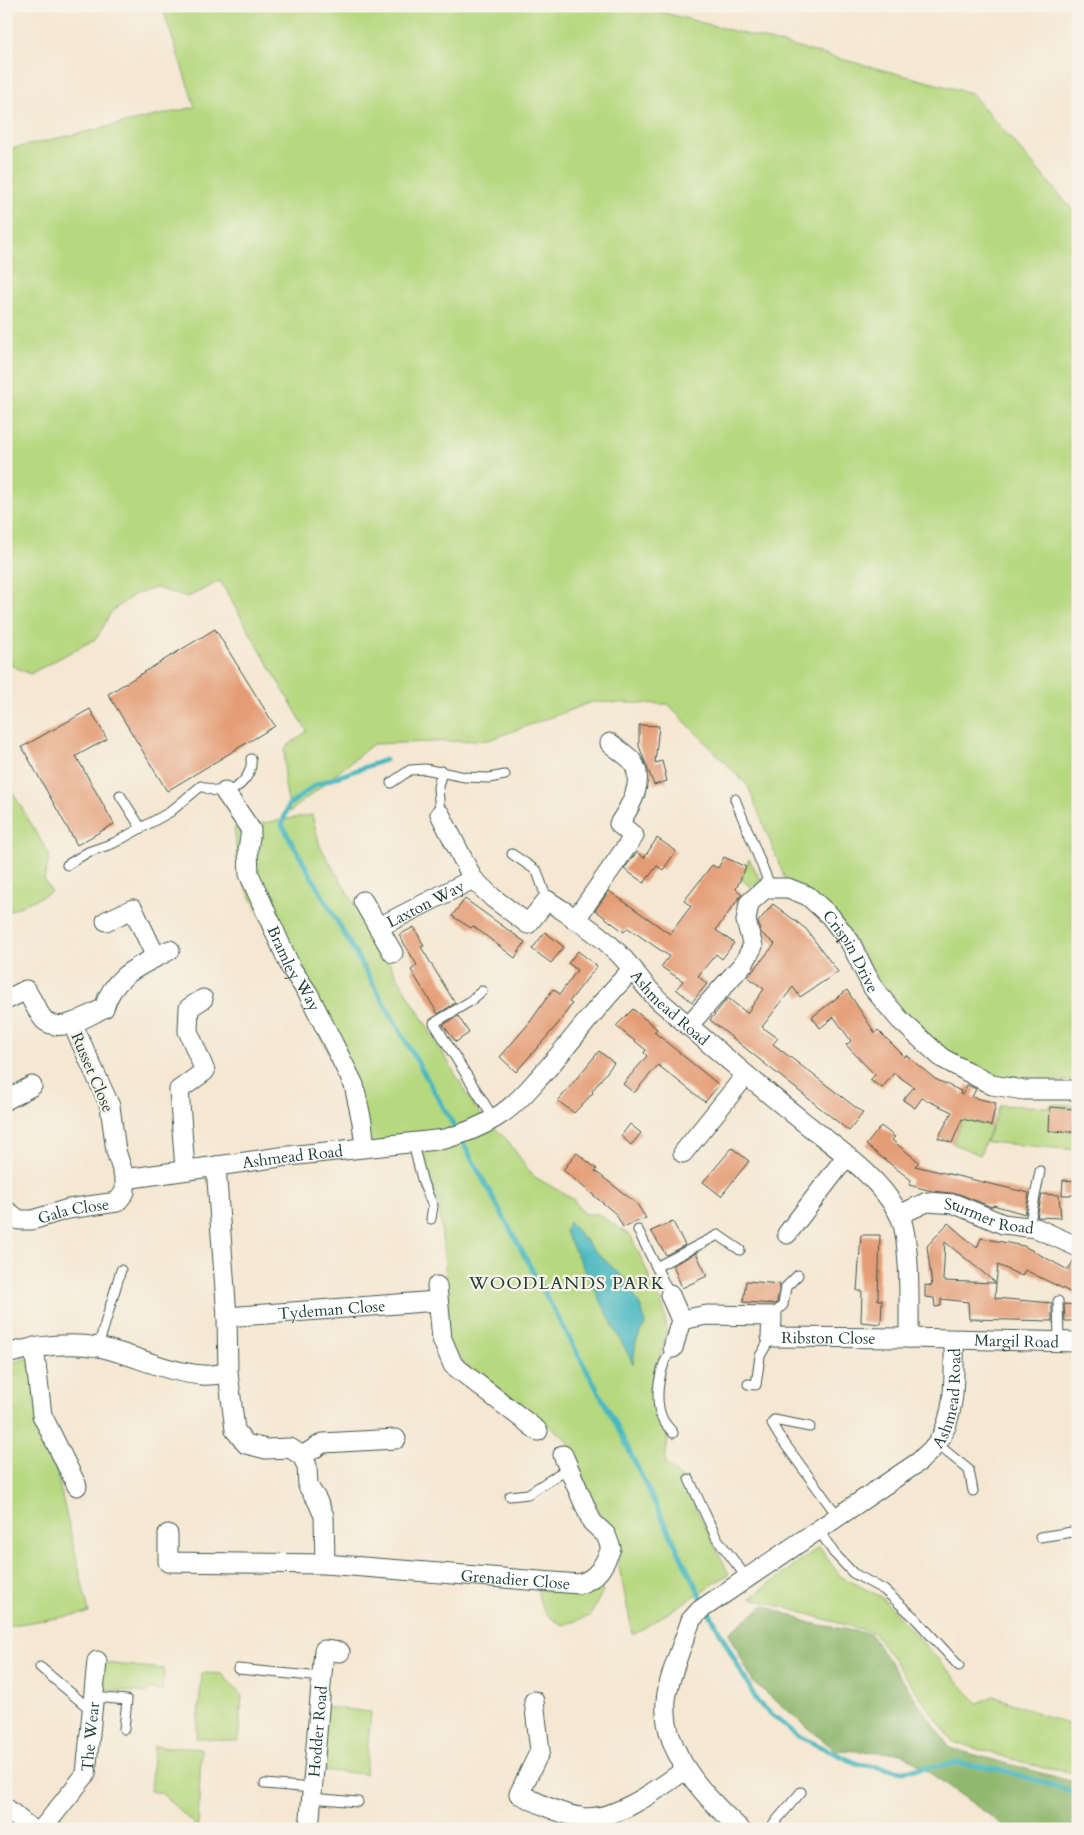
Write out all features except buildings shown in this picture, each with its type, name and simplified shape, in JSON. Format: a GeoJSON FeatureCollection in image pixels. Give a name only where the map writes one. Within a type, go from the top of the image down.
{"type":"FeatureCollection","features":[{"type":"Feature","properties":{"kind":"street"},"geometry":{"type":"LineString","coordinates":[[575,920],[634,836],[619,824],[633,802],[638,779],[632,762],[610,744]]}},
{"type":"Feature","properties":{"kind":"street","name":"Bramley Way"},"geometry":{"type":"LineString","coordinates":[[225,792],[251,830],[248,850],[249,874],[291,968],[308,993],[354,1085],[362,1122],[364,1147]]}},
{"type":"Feature","properties":{"kind":"street","name":"Laxton Way"},"geometry":{"type":"LineString","coordinates":[[440,814],[474,879],[493,898],[528,924],[547,900]]}},
{"type":"Feature","properties":{"kind":"street","name":"Laxton Way"},"geometry":{"type":"LineString","coordinates":[[379,927],[474,879]]}},
{"type":"Feature","properties":{"kind":"street"},"geometry":{"type":"LineString","coordinates":[[688,1026],[744,962],[753,946],[746,921],[749,903],[766,888],[771,888]]}},
{"type":"Feature","properties":{"kind":"street","name":"Crispin Drive"},"geometry":{"type":"LineString","coordinates":[[771,888],[788,888],[808,896],[830,916],[850,942],[873,988],[900,1020],[942,1058],[992,1085],[1024,1090],[1078,1090]]}},
{"type":"Feature","properties":{"kind":"street"},"geometry":{"type":"LineString","coordinates":[[547,900],[614,948],[633,969]]}},
{"type":"Feature","properties":{"kind":"street","name":"Laxton Way"},"geometry":{"type":"LineString","coordinates":[[363,901],[393,953]]}},
{"type":"Feature","properties":{"kind":"street","name":"Russet Close"},"geometry":{"type":"LineString","coordinates":[[6,1000],[26,990],[45,1021],[58,1026],[72,1023],[104,1008],[109,992],[119,978],[163,954],[132,909],[106,921]]}},
{"type":"Feature","properties":{"kind":"street","name":"Ashmead Road"},"geometry":{"type":"LineString","coordinates":[[216,1166],[364,1147],[413,1144],[459,1135],[494,1119],[523,1095],[549,1067],[616,986],[633,969],[659,1001],[880,1187],[899,1215],[905,1235],[909,1299],[909,1338],[954,1340],[953,1391],[950,1411],[937,1444],[920,1461],[837,1515],[706,1606],[691,1620],[666,1699],[666,1723],[686,1769],[720,1810],[740,1829]]}},
{"type":"Feature","properties":{"kind":"street"},"geometry":{"type":"LineString","coordinates":[[185,1169],[179,1090],[205,1071],[188,1031],[189,1008],[203,999]]}},
{"type":"Feature","properties":{"kind":"street","name":"Russet Close"},"geometry":{"type":"LineString","coordinates":[[72,1023],[110,1106],[116,1151],[125,1179]]}},
{"type":"Feature","properties":{"kind":"street"},"geometry":{"type":"LineString","coordinates":[[683,1153],[746,1075]]}},
{"type":"Feature","properties":{"kind":"street"},"geometry":{"type":"LineString","coordinates":[[6,1100],[32,1086]]}},
{"type":"Feature","properties":{"kind":"street"},"geometry":{"type":"LineString","coordinates":[[787,1234],[846,1157]]}},
{"type":"Feature","properties":{"kind":"street"},"geometry":{"type":"LineString","coordinates":[[216,1166],[227,1317],[228,1373],[235,1430],[246,1444],[266,1449],[290,1448],[302,1456],[307,1466],[308,1486],[324,1516],[325,1564]]}},
{"type":"Feature","properties":{"kind":"street","name":"Gala Close"},"geometry":{"type":"LineString","coordinates":[[6,1210],[19,1220],[32,1220],[68,1209],[117,1202],[125,1192],[125,1179],[216,1166]]}},
{"type":"Feature","properties":{"kind":"street","name":"Sturmer Road"},"geometry":{"type":"LineString","coordinates":[[899,1215],[927,1202],[955,1204],[1003,1224],[1036,1228],[1078,1247]]}},
{"type":"Feature","properties":{"kind":"street","name":"Tydeman Close"},"geometry":{"type":"LineString","coordinates":[[227,1317],[437,1293],[442,1339],[453,1365],[538,1431]]}},
{"type":"Feature","properties":{"kind":"street"},"geometry":{"type":"LineString","coordinates":[[670,1295],[681,1320],[673,1348]]}},
{"type":"Feature","properties":{"kind":"street","name":"Ribston Close"},"geometry":{"type":"LineString","coordinates":[[681,1320],[707,1315],[772,1316],[771,1338],[909,1338]]}},
{"type":"Feature","properties":{"kind":"street","name":"Margil Road"},"geometry":{"type":"LineString","coordinates":[[954,1340],[1078,1342]]}},
{"type":"Feature","properties":{"kind":"street"},"geometry":{"type":"LineString","coordinates":[[6,1354],[34,1347],[65,1345],[98,1347],[177,1371],[203,1375],[228,1373]]}},
{"type":"Feature","properties":{"kind":"street"},"geometry":{"type":"LineString","coordinates":[[34,1347],[42,1415],[77,1486]]}},
{"type":"Feature","properties":{"kind":"street"},"geometry":{"type":"LineString","coordinates":[[302,1456],[323,1443],[396,1439]]}},
{"type":"Feature","properties":{"kind":"street","name":"Grenadier Close"},"geometry":{"type":"LineString","coordinates":[[168,1534],[168,1562],[325,1564],[578,1584],[591,1581],[605,1563],[611,1548],[606,1535],[592,1522],[565,1461]]}},
{"type":"Feature","properties":{"kind":"street","name":"Hodder Road"},"geometry":{"type":"LineString","coordinates":[[309,1829],[324,1650],[340,1652]]}},
{"type":"Feature","properties":{"kind":"street","name":"The Wear"},"geometry":{"type":"LineString","coordinates":[[42,1829],[86,1774],[97,1661]]}},
{"type":"Feature","properties":{"kind":"street"},"geometry":{"type":"LineString","coordinates":[[534,1701],[540,1751],[519,1794],[555,1810],[582,1818],[606,1815],[657,1790],[686,1769]]}},
{"type":"Feature","properties":{"kind":"street"},"geometry":{"type":"LineString","coordinates":[[6,1808],[31,1829]]}},
{"type":"Feature","properties":{"kind":"lane"},"geometry":{"type":"LineString","coordinates":[[67,864],[88,852],[114,843],[170,812],[201,786],[214,791],[225,792],[245,779],[252,768],[251,758]]}},
{"type":"Feature","properties":{"kind":"lane"},"geometry":{"type":"LineString","coordinates":[[391,783],[410,770],[425,768],[465,777],[489,778],[505,775]]}},
{"type":"Feature","properties":{"kind":"lane"},"geometry":{"type":"LineString","coordinates":[[440,814],[438,787],[442,771]]}},
{"type":"Feature","properties":{"kind":"lane"},"geometry":{"type":"LineString","coordinates":[[120,795],[141,828]]}},
{"type":"Feature","properties":{"kind":"lane"},"geometry":{"type":"LineString","coordinates":[[734,799],[771,888]]}},
{"type":"Feature","properties":{"kind":"lane"},"geometry":{"type":"LineString","coordinates":[[512,854],[537,871],[547,900]]}},
{"type":"Feature","properties":{"kind":"lane"},"geometry":{"type":"LineString","coordinates":[[482,991],[469,1002],[434,1023],[494,1119]]}},
{"type":"Feature","properties":{"kind":"lane"},"geometry":{"type":"LineString","coordinates":[[413,1144],[432,1206],[431,1218]]}},
{"type":"Feature","properties":{"kind":"lane"},"geometry":{"type":"LineString","coordinates":[[1029,1227],[1040,1171]]}},
{"type":"Feature","properties":{"kind":"lane"},"geometry":{"type":"LineString","coordinates":[[638,1230],[670,1295]]}},
{"type":"Feature","properties":{"kind":"lane"},"geometry":{"type":"LineString","coordinates":[[656,1267],[718,1235],[740,1250]]}},
{"type":"Feature","properties":{"kind":"lane"},"geometry":{"type":"LineString","coordinates":[[98,1347],[121,1270]]}},
{"type":"Feature","properties":{"kind":"lane"},"geometry":{"type":"LineString","coordinates":[[772,1316],[783,1305],[786,1287],[798,1275]]}},
{"type":"Feature","properties":{"kind":"lane"},"geometry":{"type":"LineString","coordinates":[[1058,1301],[1059,1341]]}},
{"type":"Feature","properties":{"kind":"lane"},"geometry":{"type":"LineString","coordinates":[[748,1384],[756,1385],[760,1356],[771,1338]]}},
{"type":"Feature","properties":{"kind":"lane"},"geometry":{"type":"LineString","coordinates":[[673,1348],[667,1355],[660,1379],[659,1402],[663,1420],[673,1433]]}},
{"type":"Feature","properties":{"kind":"lane"},"geometry":{"type":"LineString","coordinates":[[810,1427],[779,1420],[774,1420],[772,1424],[837,1515]]}},
{"type":"Feature","properties":{"kind":"lane"},"geometry":{"type":"LineString","coordinates":[[937,1444],[968,1470],[973,1491]]}},
{"type":"Feature","properties":{"kind":"lane"},"geometry":{"type":"LineString","coordinates":[[510,1496],[528,1494],[565,1461]]}},
{"type":"Feature","properties":{"kind":"lane"},"geometry":{"type":"LineString","coordinates":[[689,1478],[716,1537],[747,1578]]}},
{"type":"Feature","properties":{"kind":"lane"},"geometry":{"type":"LineString","coordinates":[[818,1529],[834,1553],[853,1573],[884,1590],[914,1617],[959,1666]]}},
{"type":"Feature","properties":{"kind":"lane"},"geometry":{"type":"LineString","coordinates":[[1040,1537],[1078,1531]]}},
{"type":"Feature","properties":{"kind":"lane"},"geometry":{"type":"LineString","coordinates":[[40,1667],[93,1703],[127,1700],[124,1729]]}},
{"type":"Feature","properties":{"kind":"lane"},"geometry":{"type":"LineString","coordinates":[[238,1669],[322,1677]]}},
{"type":"Feature","properties":{"kind":"lane"},"geometry":{"type":"LineString","coordinates":[[264,1784],[358,1802]]}},
{"type":"Feature","properties":{"kind":"lane"},"geometry":{"type":"LineString","coordinates":[[769,1829],[801,1792]]}},
{"type":"Feature","properties":{"kind":"green space"},"geometry":{"type":"Polygon","coordinates":[[[162,6],[638,6],[971,93],[1078,216],[1078,1081],[994,1082],[945,1052],[902,1018],[845,926],[787,884],[748,786],[668,704],[592,702],[489,740],[373,744],[290,812],[284,780],[285,748],[307,731],[220,581],[188,597],[156,588],[135,594],[111,612],[97,638],[30,674],[6,663],[6,150],[195,107],[162,6]]]}},
{"type":"Feature","properties":{"kind":"green space"},"geometry":{"type":"Polygon","coordinates":[[[6,781],[50,856],[44,879],[51,892],[6,913],[6,781]]]}},
{"type":"Feature","properties":{"kind":"green space"},"geometry":{"type":"Polygon","coordinates":[[[312,815],[320,846],[476,1109],[508,1141],[533,1176],[573,1199],[584,1214],[598,1214],[631,1236],[664,1309],[667,1332],[654,1378],[654,1418],[668,1438],[665,1463],[680,1477],[729,1574],[633,1635],[615,1547],[566,1439],[513,1398],[468,1368],[447,1340],[448,1299],[439,1205],[423,1151],[355,1158],[343,1082],[239,873],[234,828],[312,815]]]}},
{"type":"Feature","properties":{"kind":"green space"},"geometry":{"type":"Polygon","coordinates":[[[749,859],[762,883],[751,887],[741,879],[749,859]]]}},
{"type":"Feature","properties":{"kind":"green space"},"geometry":{"type":"Polygon","coordinates":[[[1051,1104],[1074,1105],[1074,1108],[1051,1108],[1049,1130],[1078,1127],[1078,1150],[986,1142],[1000,1105],[1050,1107],[1051,1104]]]}},
{"type":"Feature","properties":{"kind":"green space"},"geometry":{"type":"Polygon","coordinates":[[[963,1119],[991,1126],[980,1155],[952,1143],[963,1119]]]}},
{"type":"Feature","properties":{"kind":"green space"},"geometry":{"type":"Polygon","coordinates":[[[30,1357],[89,1613],[6,1626],[6,1365],[30,1357]]]}},
{"type":"Feature","properties":{"kind":"green space"},"geometry":{"type":"Polygon","coordinates":[[[819,1547],[840,1576],[881,1597],[978,1703],[993,1696],[1078,1728],[1078,1773],[1043,1768],[953,1742],[874,1633],[751,1598],[819,1547]]]}},
{"type":"Feature","properties":{"kind":"green space"},"geometry":{"type":"Polygon","coordinates":[[[596,1586],[603,1591],[590,1616],[563,1625],[544,1611],[540,1602],[538,1590],[587,1593],[596,1586]]]}},
{"type":"Feature","properties":{"kind":"green space"},"geometry":{"type":"Polygon","coordinates":[[[764,1605],[810,1623],[870,1634],[950,1748],[1078,1783],[1078,1829],[1004,1829],[1003,1825],[902,1753],[835,1750],[753,1682],[729,1633],[764,1605]]]}},
{"type":"Feature","properties":{"kind":"green space"},"geometry":{"type":"Polygon","coordinates":[[[104,1663],[164,1669],[162,1691],[149,1690],[148,1693],[104,1689],[101,1684],[104,1663]]]}},
{"type":"Feature","properties":{"kind":"green space"},"geometry":{"type":"Polygon","coordinates":[[[202,1673],[222,1674],[242,1696],[238,1741],[196,1738],[202,1673]]]}},
{"type":"Feature","properties":{"kind":"green space"},"geometry":{"type":"Polygon","coordinates":[[[326,1707],[371,1712],[365,1774],[319,1770],[326,1707]]]}},
{"type":"Feature","properties":{"kind":"green space"},"geometry":{"type":"Polygon","coordinates":[[[154,1746],[201,1749],[198,1828],[161,1793],[150,1791],[154,1746]]]}},
{"type":"Feature","properties":{"kind":"water"},"geometry":{"type":"Polygon","coordinates":[[[569,1222],[593,1249],[625,1279],[642,1309],[645,1325],[636,1342],[633,1364],[565,1232],[569,1222]]]}},
{"type":"Feature","properties":{"kind":"waterway"},"geometry":{"type":"LineString","coordinates":[[385,760],[315,785],[288,806],[282,825],[457,1131]]}},
{"type":"Feature","properties":{"kind":"waterway"},"geometry":{"type":"LineString","coordinates":[[461,1139],[616,1424],[704,1603]]}},
{"type":"Feature","properties":{"kind":"waterway"},"geometry":{"type":"LineString","coordinates":[[708,1610],[758,1703],[798,1736],[858,1764],[903,1771],[957,1763],[1002,1770],[1078,1793]]}},
{"type":"Feature","properties":{"kind":"district","name":"WOODLANDS PARK"},"geometry":{"type":"Point","coordinates":[567,1283]}}]}
